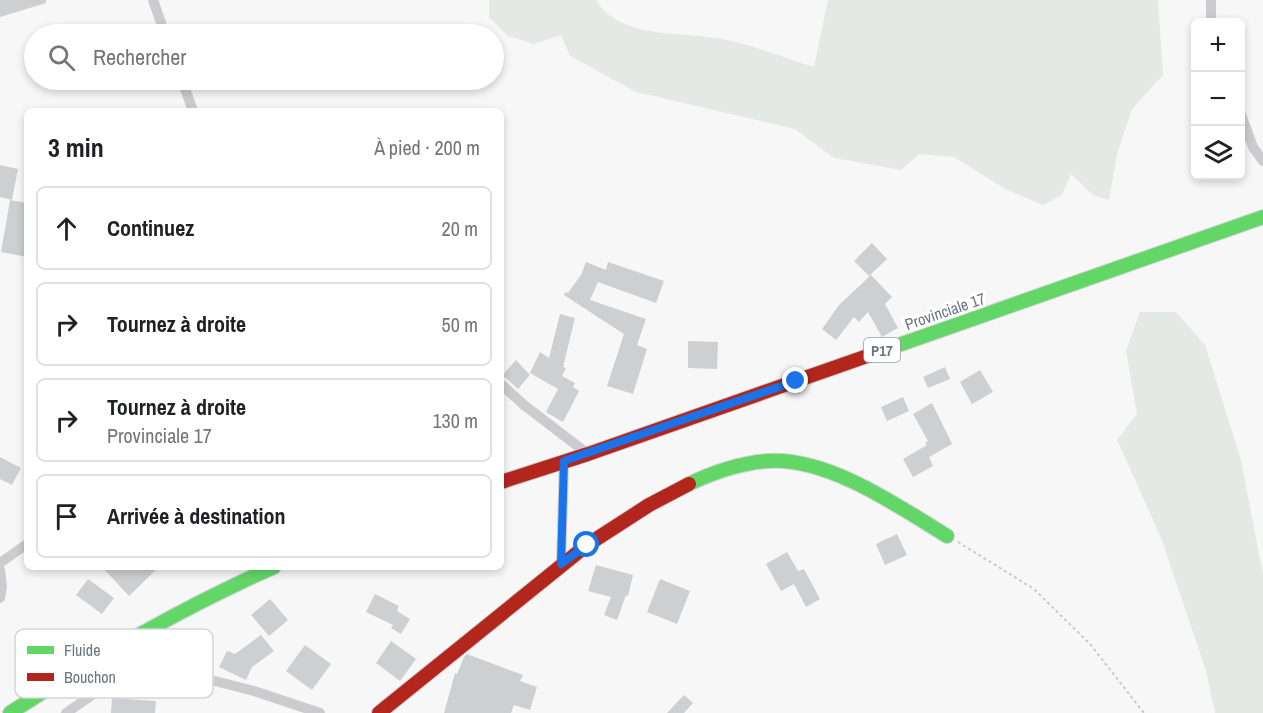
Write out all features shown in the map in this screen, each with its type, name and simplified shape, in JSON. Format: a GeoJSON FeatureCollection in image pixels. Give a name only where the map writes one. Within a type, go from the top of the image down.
{"type":"FeatureCollection","features":[{"type":"Feature","properties":{"kind":"main road","name":"Provinciale 17"},"geometry":{"type":"LineString","coordinates":[[504,481],[588,454],[1263,217]]}},
{"type":"Feature","properties":{"kind":"main road"},"geometry":{"type":"LineString","coordinates":[[379,713],[561,564],[615,525],[669,495],[732,467],[768,461],[789,462],[822,470],[847,479],[878,495],[947,536]]}},
{"type":"Feature","properties":{"kind":"main road"},"geometry":{"type":"LineString","coordinates":[[147,629],[236,583],[267,570]]}},
{"type":"Feature","properties":{"kind":"main road"},"geometry":{"type":"LineString","coordinates":[[10,713],[33,698]]}},
{"type":"Feature","properties":{"kind":"street"},"geometry":{"type":"LineString","coordinates":[[153,0],[161,24]]}},
{"type":"Feature","properties":{"kind":"street"},"geometry":{"type":"LineString","coordinates":[[1211,0],[1211,18]]}},
{"type":"Feature","properties":{"kind":"street"},"geometry":{"type":"LineString","coordinates":[[186,90],[192,108]]}},
{"type":"Feature","properties":{"kind":"street"},"geometry":{"type":"LineString","coordinates":[[1245,125],[1253,147],[1263,161]]}},
{"type":"Feature","properties":{"kind":"street"},"geometry":{"type":"LineString","coordinates":[[504,387],[588,454]]}},
{"type":"Feature","properties":{"kind":"street"},"geometry":{"type":"LineString","coordinates":[[561,564],[564,461]]}},
{"type":"Feature","properties":{"kind":"street"},"geometry":{"type":"LineString","coordinates":[[0,563],[24,546]]}},
{"type":"Feature","properties":{"kind":"street"},"geometry":{"type":"LineString","coordinates":[[0,570],[2,587],[0,598]]}},
{"type":"Feature","properties":{"kind":"street"},"geometry":{"type":"LineString","coordinates":[[213,681],[254,691],[320,713]]}},
{"type":"Feature","properties":{"kind":"street"},"geometry":{"type":"LineString","coordinates":[[66,713],[88,698]]}},
{"type":"Feature","properties":{"kind":"path"},"geometry":{"type":"LineString","coordinates":[[947,536],[1034,589],[1089,644],[1143,713]]}},
{"type":"Feature","properties":{"kind":"shaded area"},"geometry":{"type":"Polygon","coordinates":[[[489,0],[596,0],[607,13],[620,22],[636,28],[653,32],[722,39],[814,67],[828,0],[1158,0],[1163,75],[1132,109],[1117,154],[1109,200],[1093,195],[1071,174],[1062,195],[1043,205],[1007,190],[954,157],[919,154],[901,170],[834,158],[795,129],[636,92],[570,56],[561,35],[534,44],[508,36],[504,32],[504,24],[496,24],[489,17],[489,0]]]}},
{"type":"Feature","properties":{"kind":"shaded area"},"geometry":{"type":"Polygon","coordinates":[[[1140,312],[1176,312],[1205,345],[1241,460],[1263,575],[1263,713],[1215,713],[1206,671],[1162,540],[1117,440],[1137,414],[1126,351],[1140,312]]]}},
{"type":"Feature","properties":{"kind":"building"},"geometry":{"type":"Polygon","coordinates":[[[0,0],[46,0],[46,3],[0,17],[0,0]]]}},
{"type":"Feature","properties":{"kind":"building"},"geometry":{"type":"Polygon","coordinates":[[[0,165],[18,169],[12,200],[0,197],[0,165]]]}},
{"type":"Feature","properties":{"kind":"building"},"geometry":{"type":"Polygon","coordinates":[[[10,200],[24,202],[24,256],[1,252],[10,200]]]}},
{"type":"Feature","properties":{"kind":"building"},"geometry":{"type":"Polygon","coordinates":[[[872,243],[887,259],[869,276],[854,261],[872,243]]]}},
{"type":"Feature","properties":{"kind":"building"},"geometry":{"type":"Polygon","coordinates":[[[586,262],[606,270],[608,262],[664,281],[656,303],[598,282],[590,300],[646,319],[637,345],[647,349],[633,394],[607,386],[624,334],[564,295],[581,275],[586,262]]]}},
{"type":"Feature","properties":{"kind":"building"},"geometry":{"type":"Polygon","coordinates":[[[871,275],[892,297],[885,304],[898,328],[882,337],[868,312],[859,322],[854,317],[836,340],[822,329],[839,305],[871,275]]]}},
{"type":"Feature","properties":{"kind":"building"},"geometry":{"type":"Polygon","coordinates":[[[560,314],[575,318],[563,367],[566,368],[562,376],[575,383],[573,387],[579,391],[563,422],[546,412],[558,389],[530,373],[540,352],[549,358],[560,314]]]}},
{"type":"Feature","properties":{"kind":"building"},"geometry":{"type":"Polygon","coordinates":[[[688,341],[718,342],[717,369],[688,368],[688,341]]]}},
{"type":"Feature","properties":{"kind":"building"},"geometry":{"type":"Polygon","coordinates":[[[516,360],[530,375],[518,389],[504,378],[504,374],[516,360]]]}},
{"type":"Feature","properties":{"kind":"building"},"geometry":{"type":"Polygon","coordinates":[[[945,367],[950,379],[928,388],[923,377],[945,367]]]}},
{"type":"Feature","properties":{"kind":"building"},"geometry":{"type":"Polygon","coordinates":[[[980,370],[993,392],[972,404],[960,382],[980,370]]]}},
{"type":"Feature","properties":{"kind":"building"},"geometry":{"type":"Polygon","coordinates":[[[903,397],[909,411],[887,421],[881,407],[903,397]]]}},
{"type":"Feature","properties":{"kind":"building"},"geometry":{"type":"Polygon","coordinates":[[[932,403],[952,444],[929,457],[933,466],[913,477],[903,459],[927,445],[925,443],[928,441],[913,414],[932,403]]]}},
{"type":"Feature","properties":{"kind":"building"},"geometry":{"type":"Polygon","coordinates":[[[0,457],[21,468],[12,485],[0,479],[0,457]]]}},
{"type":"Feature","properties":{"kind":"building"},"geometry":{"type":"Polygon","coordinates":[[[897,534],[907,555],[885,565],[876,544],[897,534]]]}},
{"type":"Feature","properties":{"kind":"building"},"geometry":{"type":"Polygon","coordinates":[[[787,552],[798,571],[804,569],[820,599],[806,607],[794,584],[781,591],[766,564],[787,552]]]}},
{"type":"Feature","properties":{"kind":"building"},"geometry":{"type":"Polygon","coordinates":[[[596,565],[633,575],[628,596],[626,595],[617,620],[604,615],[611,597],[588,591],[596,565]]]}},
{"type":"Feature","properties":{"kind":"building"},"geometry":{"type":"Polygon","coordinates":[[[105,570],[156,570],[129,596],[105,570]]]}},
{"type":"Feature","properties":{"kind":"building"},"geometry":{"type":"Polygon","coordinates":[[[88,579],[114,598],[102,614],[76,595],[88,579]]]}},
{"type":"Feature","properties":{"kind":"building"},"geometry":{"type":"Polygon","coordinates":[[[660,579],[690,591],[677,624],[647,612],[660,579]]]}},
{"type":"Feature","properties":{"kind":"building"},"geometry":{"type":"Polygon","coordinates":[[[375,594],[399,606],[397,611],[410,619],[401,634],[391,628],[393,625],[366,612],[375,594]]]}},
{"type":"Feature","properties":{"kind":"building"},"geometry":{"type":"Polygon","coordinates":[[[270,599],[288,620],[269,636],[251,615],[270,599]]]}},
{"type":"Feature","properties":{"kind":"building"},"geometry":{"type":"Polygon","coordinates":[[[261,635],[274,651],[252,667],[246,680],[219,667],[227,651],[235,654],[261,635]]]}},
{"type":"Feature","properties":{"kind":"building"},"geometry":{"type":"Polygon","coordinates":[[[391,641],[416,659],[400,681],[376,663],[391,641]]]}},
{"type":"Feature","properties":{"kind":"building"},"geometry":{"type":"Polygon","coordinates":[[[305,645],[331,664],[312,690],[286,671],[305,645]]]}},
{"type":"Feature","properties":{"kind":"building"},"geometry":{"type":"Polygon","coordinates":[[[467,654],[523,675],[520,681],[537,687],[530,710],[514,705],[511,713],[444,713],[455,673],[457,674],[467,654]]]}},
{"type":"Feature","properties":{"kind":"building"},"geometry":{"type":"Polygon","coordinates":[[[684,695],[693,703],[684,713],[667,713],[684,695]]]}},
{"type":"Feature","properties":{"kind":"building"},"geometry":{"type":"Polygon","coordinates":[[[112,698],[156,701],[155,713],[111,713],[112,698]]]}},
{"type":"Feature","properties":{"kind":"traffic: fast"},"geometry":{"type":"LineString","coordinates":[[873,354],[1263,217]]}},
{"type":"Feature","properties":{"kind":"traffic: fast"},"geometry":{"type":"LineString","coordinates":[[689,484],[737,466],[768,461],[791,462],[838,475],[862,486],[947,536]]}},
{"type":"Feature","properties":{"kind":"traffic: fast"},"geometry":{"type":"LineString","coordinates":[[150,629],[205,599],[267,570]]}},
{"type":"Feature","properties":{"kind":"traffic: fast"},"geometry":{"type":"LineString","coordinates":[[10,713],[34,698]]}},
{"type":"Feature","properties":{"kind":"traffic: jam"},"geometry":{"type":"LineString","coordinates":[[504,481],[873,354]]}},
{"type":"Feature","properties":{"kind":"traffic: jam"},"geometry":{"type":"LineString","coordinates":[[379,713],[587,545],[649,505],[689,484]]}},
{"type":"Feature","properties":{"kind":"route"},"geometry":{"type":"LineString","coordinates":[[587,545],[561,564],[564,461],[796,381]]}}]}
